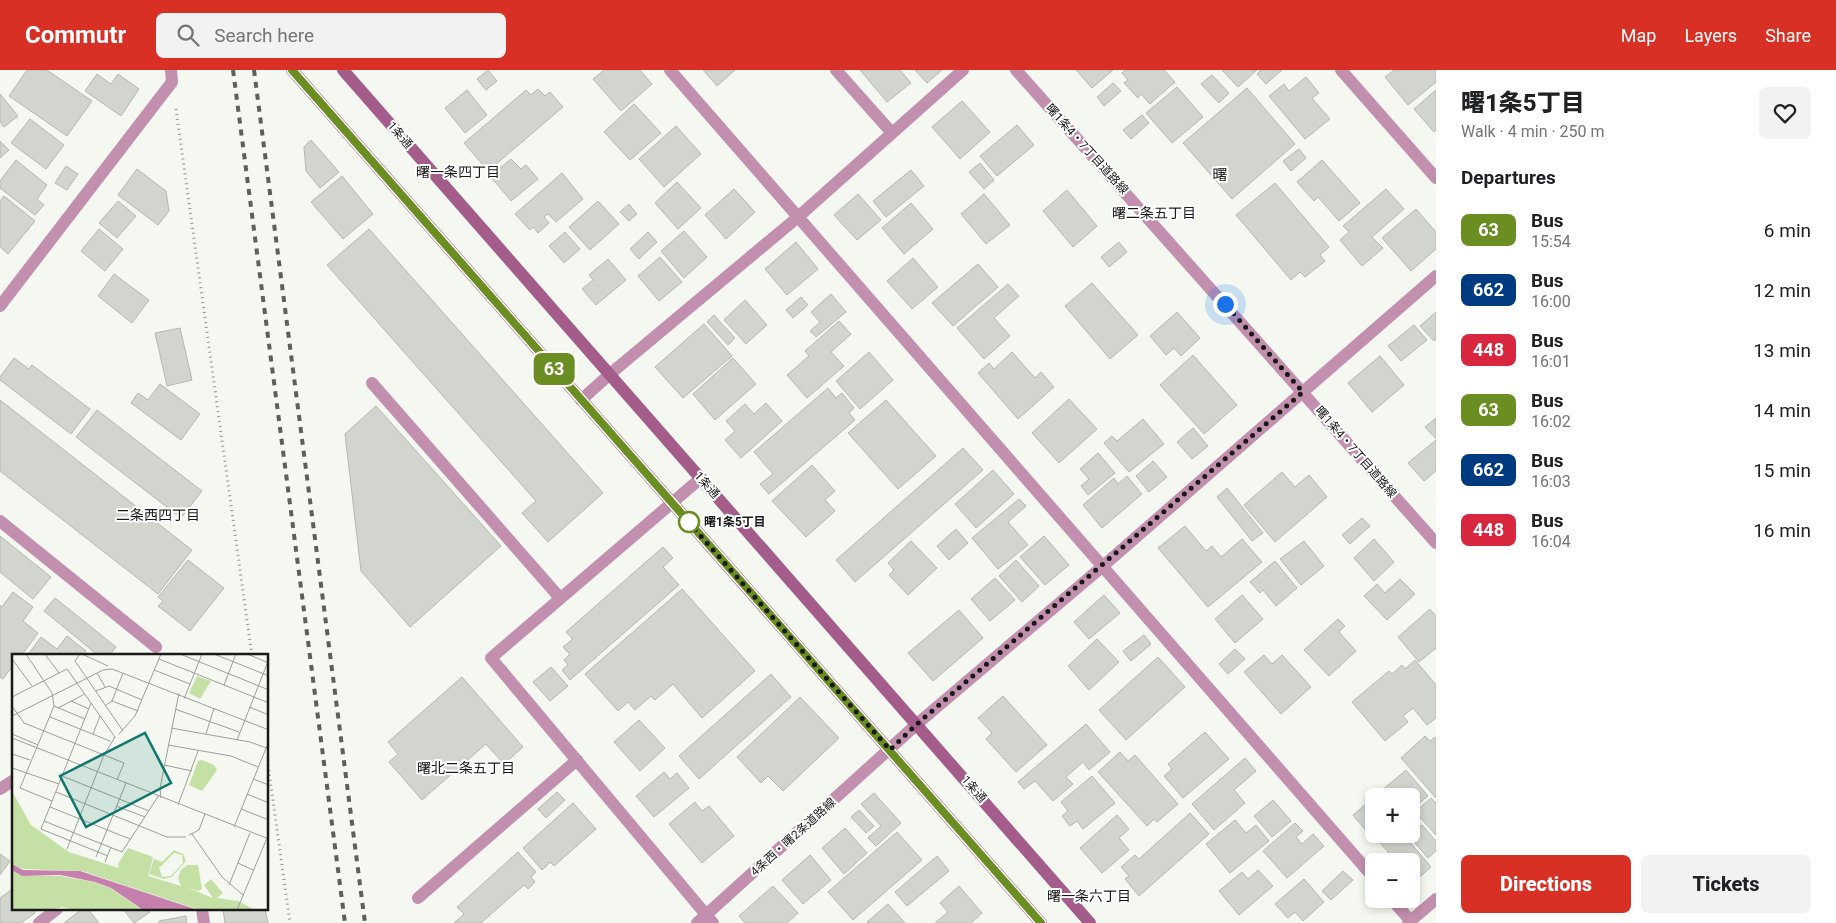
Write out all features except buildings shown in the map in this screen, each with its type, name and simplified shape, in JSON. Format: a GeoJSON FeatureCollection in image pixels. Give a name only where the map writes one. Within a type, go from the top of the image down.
{"type":"FeatureCollection","features":[{"type":"Feature","properties":{"kind":"street"},"geometry":{"type":"LineString","coordinates":[[292,70],[1040,923]]}},
{"type":"Feature","properties":{"kind":"street","name":"1条通"},"geometry":{"type":"LineString","coordinates":[[343,70],[1090,923]]}},
{"type":"Feature","properties":{"kind":"street"},"geometry":{"type":"LineString","coordinates":[[670,70],[1365,868]]}},
{"type":"Feature","properties":{"kind":"street"},"geometry":{"type":"LineString","coordinates":[[836,70],[892,132]]}},
{"type":"Feature","properties":{"kind":"street"},"geometry":{"type":"LineString","coordinates":[[581,400],[798,217],[963,70]]}},
{"type":"Feature","properties":{"kind":"street","name":"曙1条4・7丁目道路線"},"geometry":{"type":"LineString","coordinates":[[1016,70],[1436,543]]}},
{"type":"Feature","properties":{"kind":"street"},"geometry":{"type":"LineString","coordinates":[[1341,70],[1436,178]]}},
{"type":"Feature","properties":{"kind":"street"},"geometry":{"type":"LineString","coordinates":[[0,306],[171,76]]}},
{"type":"Feature","properties":{"kind":"street","name":"4条西・曙2条道路線"},"geometry":{"type":"LineString","coordinates":[[706,920],[917,724],[1103,566],[1436,276]]}},
{"type":"Feature","properties":{"kind":"street"},"geometry":{"type":"LineString","coordinates":[[372,383],[560,598]]}},
{"type":"Feature","properties":{"kind":"street"},"geometry":{"type":"LineString","coordinates":[[700,478],[491,658],[706,920]]}},
{"type":"Feature","properties":{"kind":"street"},"geometry":{"type":"LineString","coordinates":[[0,521],[156,647]]}},
{"type":"Feature","properties":{"kind":"street"},"geometry":{"type":"LineString","coordinates":[[418,898],[576,760]]}},
{"type":"Feature","properties":{"kind":"street"},"geometry":{"type":"LineString","coordinates":[[0,789],[12,781]]}},
{"type":"Feature","properties":{"kind":"street"},"geometry":{"type":"LineString","coordinates":[[1398,908],[1409,922],[1436,899]]}},
{"type":"Feature","properties":{"kind":"street"},"geometry":{"type":"LineString","coordinates":[[39,923],[56,910]]}},
{"type":"Feature","properties":{"kind":"street"},"geometry":{"type":"LineString","coordinates":[[202,910],[204,923]]}},
{"type":"Feature","properties":{"kind":"path"},"geometry":{"type":"LineString","coordinates":[[171,76],[252,654]]}},
{"type":"Feature","properties":{"kind":"path"},"geometry":{"type":"LineString","coordinates":[[269,771],[290,923]]}},
{"type":"Feature","properties":{"kind":"railway"},"geometry":{"type":"LineString","coordinates":[[233,70],[345,923]]}},
{"type":"Feature","properties":{"kind":"railway"},"geometry":{"type":"LineString","coordinates":[[254,70],[365,923]]}},
{"type":"Feature","properties":{"kind":"bus line","name":"63"},"geometry":{"type":"LineString","coordinates":[[292,70],[1041,923]]}},
{"type":"Feature","properties":{"kind":"place","name":"曙1条5丁目"},"geometry":{"type":"Point","coordinates":[689,522]}},
{"type":"Feature","properties":{"kind":"district","name":"曙一条四丁目"},"geometry":{"type":"Point","coordinates":[458,172]}},
{"type":"Feature","properties":{"kind":"district","name":"曙"},"geometry":{"type":"Point","coordinates":[1220,175]}},
{"type":"Feature","properties":{"kind":"district","name":"曙二条五丁目"},"geometry":{"type":"Point","coordinates":[1154,213]}},
{"type":"Feature","properties":{"kind":"district","name":"二条西四丁目"},"geometry":{"type":"Point","coordinates":[158,515]}},
{"type":"Feature","properties":{"kind":"district","name":"曙北二条五丁目"},"geometry":{"type":"Point","coordinates":[466,768]}},
{"type":"Feature","properties":{"kind":"district","name":"曙一条六丁目"},"geometry":{"type":"Point","coordinates":[1089,896]}},
{"type":"Feature","properties":{"kind":"route"},"geometry":{"type":"LineString","coordinates":[[689,522],[683,516],[890,750],[917,724],[1117,554],[1303,392],[1225,304]]}}]}
